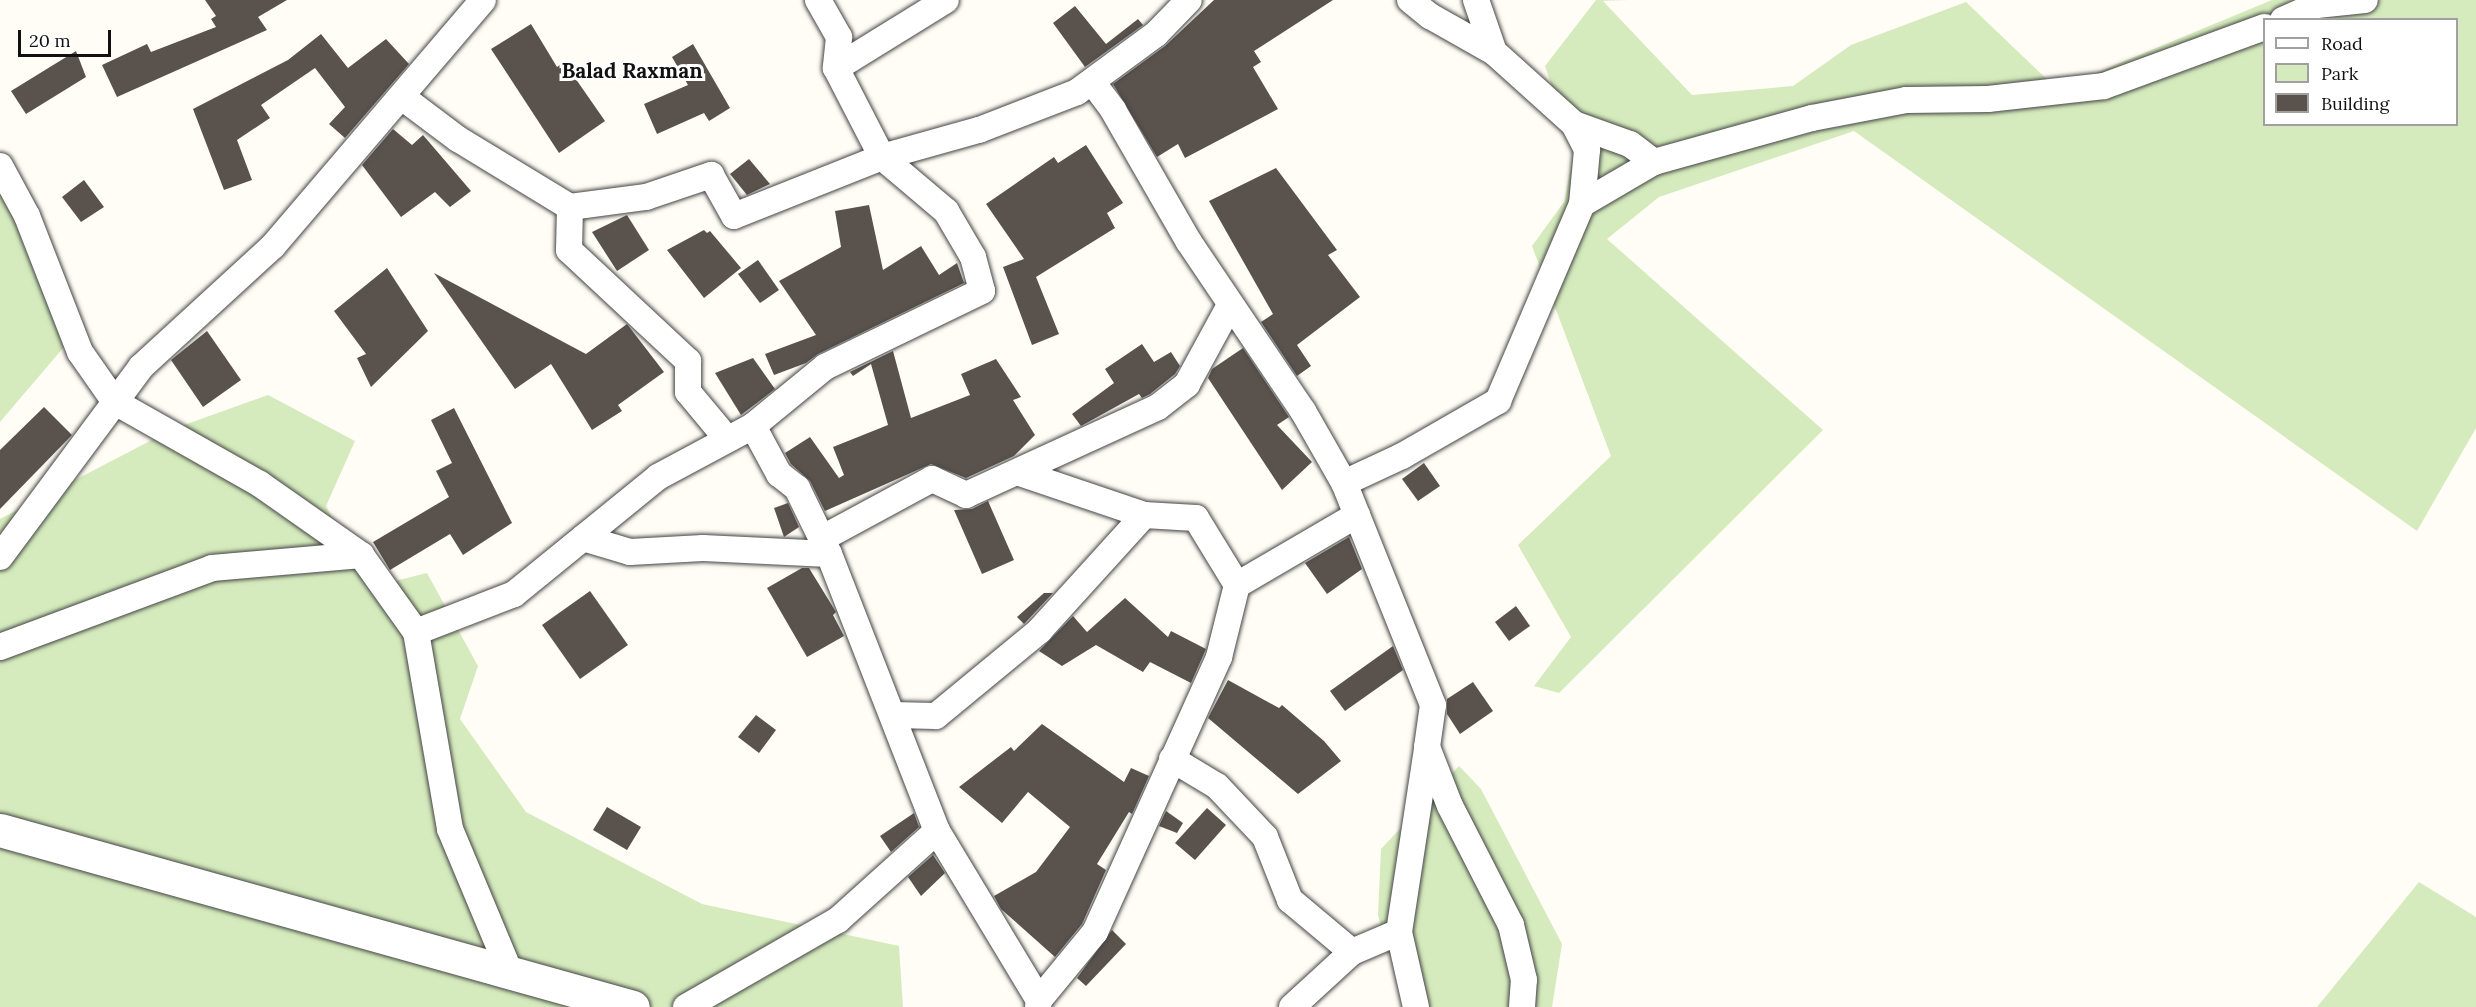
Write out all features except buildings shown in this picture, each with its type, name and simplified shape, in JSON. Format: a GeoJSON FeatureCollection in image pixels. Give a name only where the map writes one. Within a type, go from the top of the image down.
{"type":"FeatureCollection","features":[{"type":"Feature","properties":{"kind":"street"},"geometry":{"type":"LineString","coordinates":[[0,557],[141,367],[273,246],[483,0]]}},
{"type":"Feature","properties":{"kind":"street"},"geometry":{"type":"LineString","coordinates":[[416,632],[514,594],[658,477],[753,426],[825,367],[982,291],[973,257],[946,211],[882,157],[836,68],[839,37],[818,0]]}},
{"type":"Feature","properties":{"kind":"street"},"geometry":{"type":"LineString","coordinates":[[836,68],[946,0]]}},
{"type":"Feature","properties":{"kind":"street"},"geometry":{"type":"LineString","coordinates":[[1344,483],[1402,456],[1498,401],[1582,204],[1587,150],[1574,124],[1494,51],[1430,16],[1410,0]]}},
{"type":"Feature","properties":{"kind":"street"},"geometry":{"type":"LineString","coordinates":[[1476,0],[1494,51]]}},
{"type":"Feature","properties":{"kind":"street"},"geometry":{"type":"LineString","coordinates":[[2288,18],[2317,5],[2365,0]]}},
{"type":"Feature","properties":{"kind":"street"},"geometry":{"type":"LineString","coordinates":[[402,97],[458,139],[570,207],[646,197],[711,175],[734,216],[882,157],[1028,113],[1093,83],[1156,34],[1187,1]]}},
{"type":"Feature","properties":{"kind":"street"},"geometry":{"type":"LineString","coordinates":[[1582,204],[1654,162],[1812,118],[1906,100],[1988,99],[2104,86],[2263,28]]}},
{"type":"Feature","properties":{"kind":"street"},"geometry":{"type":"LineString","coordinates":[[1093,83],[1230,305],[1303,411],[1344,483],[1433,705],[1399,932],[1416,1007]]}},
{"type":"Feature","properties":{"kind":"street"},"geometry":{"type":"LineString","coordinates":[[1574,124],[1630,144],[1654,162]]}},
{"type":"Feature","properties":{"kind":"street"},"geometry":{"type":"LineString","coordinates":[[0,166],[27,216],[80,352],[115,402],[260,484],[361,555],[416,632],[450,829],[511,975]]}},
{"type":"Feature","properties":{"kind":"street"},"geometry":{"type":"LineString","coordinates":[[570,207],[568,250],[688,361],[688,392],[728,440]]}},
{"type":"Feature","properties":{"kind":"street"},"geometry":{"type":"LineString","coordinates":[[583,538],[630,552],[703,548],[825,547],[932,478],[966,495],[1020,473],[1158,407],[1187,384],[1230,305]]}},
{"type":"Feature","properties":{"kind":"street"},"geometry":{"type":"LineString","coordinates":[[753,426],[779,474],[797,488],[825,547],[937,831],[1038,1003],[1095,932],[1220,657],[1237,585],[1196,518],[1144,515],[1020,473]]}},
{"type":"Feature","properties":{"kind":"street"},"geometry":{"type":"LineString","coordinates":[[893,715],[936,716],[1039,631],[1144,515]]}},
{"type":"Feature","properties":{"kind":"street"},"geometry":{"type":"LineString","coordinates":[[1237,585],[1357,515]]}},
{"type":"Feature","properties":{"kind":"street"},"geometry":{"type":"LineString","coordinates":[[0,647],[212,568],[361,555]]}},
{"type":"Feature","properties":{"kind":"street"},"geometry":{"type":"LineString","coordinates":[[1427,747],[1450,806],[1511,925],[1524,980],[1522,1007]]}},
{"type":"Feature","properties":{"kind":"street"},"geometry":{"type":"LineString","coordinates":[[1172,759],[1217,786],[1265,837],[1290,900],[1352,952]]}},
{"type":"Feature","properties":{"kind":"street"},"geometry":{"type":"LineString","coordinates":[[0,830],[511,975],[633,1007]]}},
{"type":"Feature","properties":{"kind":"street"},"geometry":{"type":"LineString","coordinates":[[686,1007],[838,920],[937,831]]}},
{"type":"Feature","properties":{"kind":"street"},"geometry":{"type":"LineString","coordinates":[[1292,1007],[1352,952],[1399,932]]}},
{"type":"Feature","properties":{"kind":"green space"},"geometry":{"type":"Polygon","coordinates":[[[1596,0],[1602,0],[1692,95],[1793,86],[1851,45],[1966,2],[2057,89],[2272,0],[2476,0],[2476,428],[2417,531],[1854,131],[1659,197],[1607,239],[1823,430],[1559,693],[1534,686],[1571,637],[1518,545],[1611,456],[1532,246],[1564,202],[1574,152],[1545,66],[1596,0]]]}},
{"type":"Feature","properties":{"kind":"green space"},"geometry":{"type":"Polygon","coordinates":[[[0,186],[75,334],[0,422],[0,186]]]}},
{"type":"Feature","properties":{"kind":"green space"},"geometry":{"type":"Polygon","coordinates":[[[268,395],[355,441],[326,506],[367,588],[427,573],[478,666],[460,719],[526,812],[702,904],[899,946],[903,1007],[0,1007],[0,519],[173,429],[268,395]]]}},
{"type":"Feature","properties":{"kind":"green space"},"geometry":{"type":"Polygon","coordinates":[[[1459,766],[1481,789],[1562,944],[1552,1007],[1408,1007],[1378,916],[1381,849],[1459,766]]]}},
{"type":"Feature","properties":{"kind":"green space"},"geometry":{"type":"Polygon","coordinates":[[[2419,882],[2476,917],[2476,1007],[2317,1007],[2419,882]]]}},
{"type":"Feature","properties":{"kind":"district","name":"Balad Raxman"},"geometry":{"type":"Point","coordinates":[632,71]}}]}
